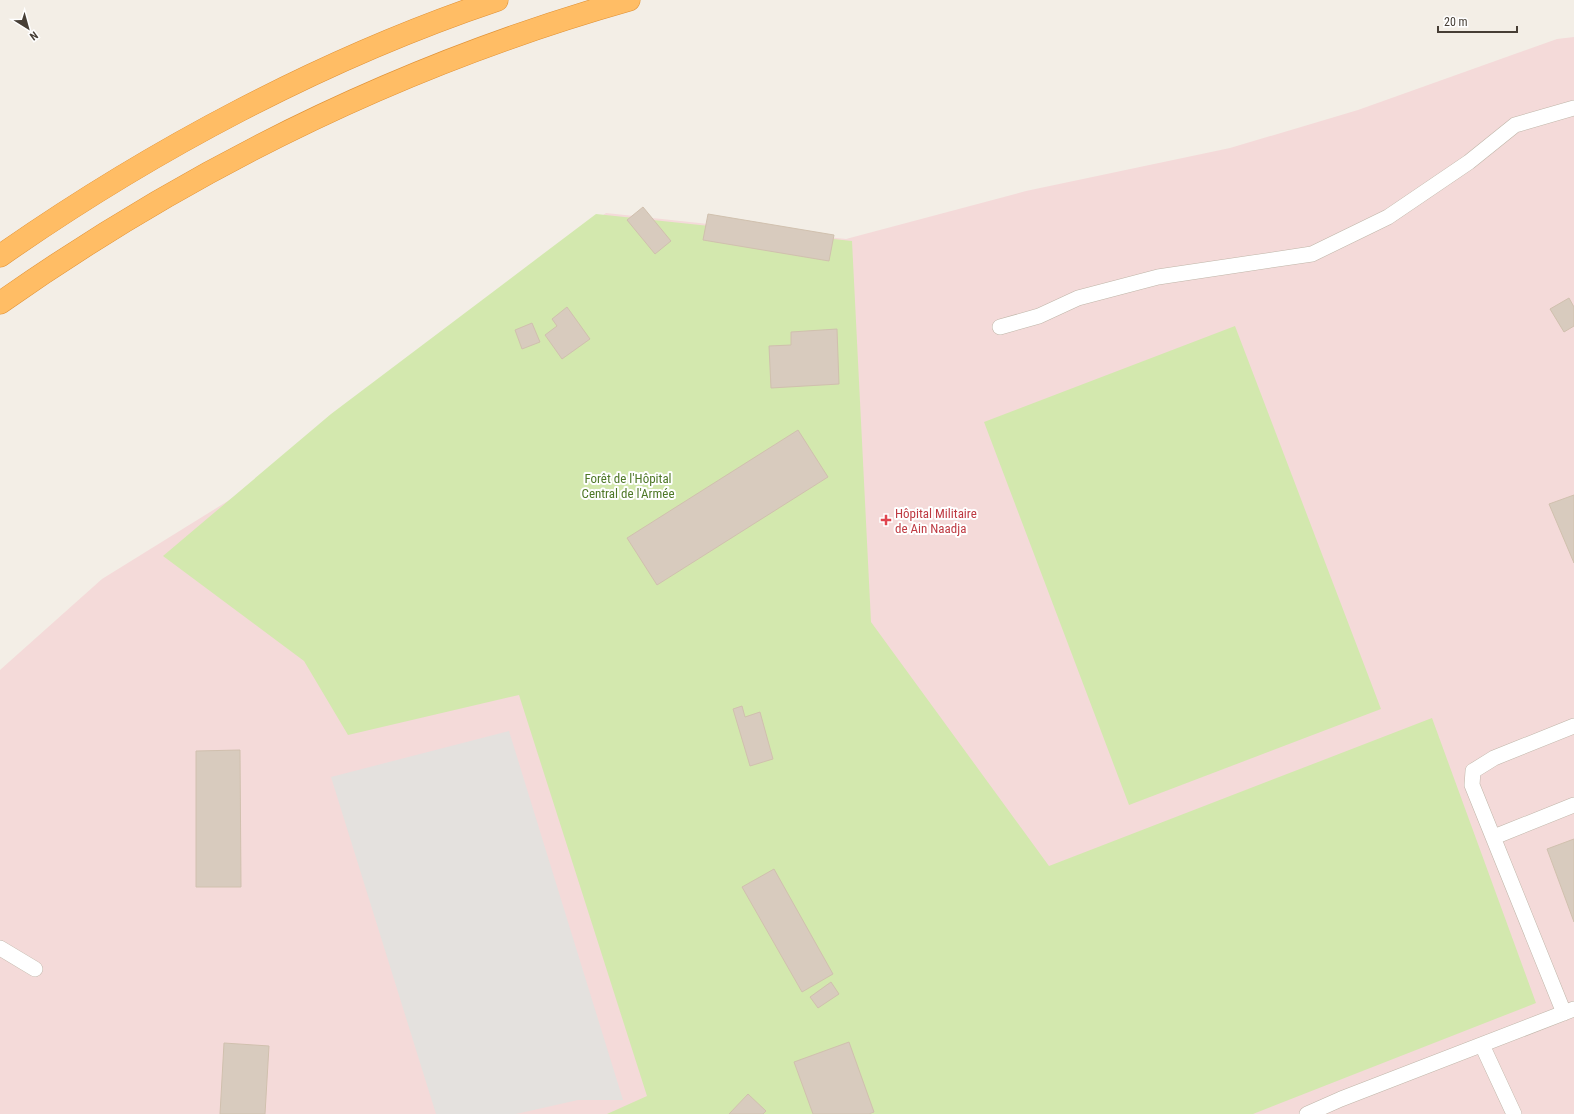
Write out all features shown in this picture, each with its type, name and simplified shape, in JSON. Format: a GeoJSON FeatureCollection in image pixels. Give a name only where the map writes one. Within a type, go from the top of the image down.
{"type":"FeatureCollection","features":[{"type":"Feature","properties":{"kind":"highway"},"geometry":{"type":"LineString","coordinates":[[0,256],[10,245],[155,158],[232,115],[351,58],[415,31],[498,0]]}},
{"type":"Feature","properties":{"kind":"highway"},"geometry":{"type":"LineString","coordinates":[[0,303],[107,232],[243,154],[304,123],[430,67],[562,20],[629,0]]}},
{"type":"Feature","properties":{"kind":"lane"},"geometry":{"type":"LineString","coordinates":[[1000,327],[1039,316],[1078,298],[1158,277],[1312,254],[1388,217],[1468,162],[1515,125],[1574,108]]}},
{"type":"Feature","properties":{"kind":"lane"},"geometry":{"type":"LineString","coordinates":[[1308,1114],[1341,1099],[1569,1011],[1472,785],[1473,771],[1494,758],[1574,726]]}},
{"type":"Feature","properties":{"kind":"lane"},"geometry":{"type":"LineString","coordinates":[[1494,837],[1574,805]]}},
{"type":"Feature","properties":{"kind":"lane"},"geometry":{"type":"LineString","coordinates":[[0,948],[35,969]]}},
{"type":"Feature","properties":{"kind":"lane"},"geometry":{"type":"LineString","coordinates":[[1482,1045],[1514,1114]]}},
{"type":"Feature","properties":{"kind":"shaded area","name":"Hôpital Militaire de Ain Naadja"},"geometry":{"type":"Polygon","coordinates":[[[1574,37],[1574,1114],[0,1114],[0,670],[102,579],[294,460],[515,279],[606,213],[846,239],[1026,191],[1230,148],[1358,110],[1557,39],[1574,37]]]}},
{"type":"Feature","properties":{"kind":"shaded area"},"geometry":{"type":"Polygon","coordinates":[[[509,731],[623,1100],[578,1100],[516,1114],[436,1114],[331,777],[509,731]]]}},
{"type":"Feature","properties":{"kind":"green space","name":"Forêt de l'Hôpital Central de l'Armée"},"geometry":{"type":"Polygon","coordinates":[[[596,214],[852,241],[871,622],[1049,866],[1432,718],[1536,1003],[1253,1114],[607,1114],[647,1096],[519,695],[348,735],[304,661],[163,556],[331,414],[596,214]]]}},
{"type":"Feature","properties":{"kind":"green space"},"geometry":{"type":"Polygon","coordinates":[[[1235,326],[1381,709],[1129,805],[984,422],[1235,326]]]}},
{"type":"Feature","properties":{"kind":"building"},"geometry":{"type":"Polygon","coordinates":[[[643,207],[671,241],[655,254],[627,220],[643,207]]]}},
{"type":"Feature","properties":{"kind":"building"},"geometry":{"type":"Polygon","coordinates":[[[708,214],[834,235],[829,261],[703,240],[708,214]]]}},
{"type":"Feature","properties":{"kind":"building"},"geometry":{"type":"Polygon","coordinates":[[[1569,298],[1574,307],[1574,326],[1564,332],[1550,309],[1569,298]]]}},
{"type":"Feature","properties":{"kind":"building"},"geometry":{"type":"Polygon","coordinates":[[[567,307],[590,339],[562,359],[545,335],[557,326],[552,319],[567,307]]]}},
{"type":"Feature","properties":{"kind":"building"},"geometry":{"type":"Polygon","coordinates":[[[532,323],[540,342],[522,349],[515,330],[532,323]]]}},
{"type":"Feature","properties":{"kind":"building"},"geometry":{"type":"Polygon","coordinates":[[[837,329],[839,384],[771,388],[769,346],[791,345],[791,332],[837,329]]]}},
{"type":"Feature","properties":{"kind":"building"},"geometry":{"type":"Polygon","coordinates":[[[798,430],[828,477],[657,585],[627,538],[798,430]]]}},
{"type":"Feature","properties":{"kind":"building"},"geometry":{"type":"Polygon","coordinates":[[[1574,495],[1574,563],[1549,504],[1574,495]]]}},
{"type":"Feature","properties":{"kind":"building"},"geometry":{"type":"Polygon","coordinates":[[[742,706],[745,717],[760,712],[773,759],[750,766],[733,709],[742,706]]]}},
{"type":"Feature","properties":{"kind":"building"},"geometry":{"type":"Polygon","coordinates":[[[240,750],[241,887],[196,887],[196,751],[240,750]]]}},
{"type":"Feature","properties":{"kind":"building"},"geometry":{"type":"Polygon","coordinates":[[[1574,839],[1574,922],[1547,849],[1574,839]]]}},
{"type":"Feature","properties":{"kind":"building"},"geometry":{"type":"Polygon","coordinates":[[[774,869],[833,974],[802,992],[742,887],[774,869]]]}},
{"type":"Feature","properties":{"kind":"building"},"geometry":{"type":"Polygon","coordinates":[[[831,982],[839,994],[818,1008],[810,997],[831,982]]]}},
{"type":"Feature","properties":{"kind":"building"},"geometry":{"type":"Polygon","coordinates":[[[849,1042],[874,1112],[869,1114],[813,1114],[794,1062],[849,1042]]]}},
{"type":"Feature","properties":{"kind":"building"},"geometry":{"type":"Polygon","coordinates":[[[224,1043],[269,1046],[265,1114],[220,1114],[224,1043]]]}},
{"type":"Feature","properties":{"kind":"building"},"geometry":{"type":"Polygon","coordinates":[[[748,1094],[766,1111],[763,1114],[729,1114],[748,1094]]]}},
{"type":"Feature","properties":{"kind":"place","name":"Hôpital Militaire de Ain Naadja"},"geometry":{"type":"Point","coordinates":[886,520]}}]}
